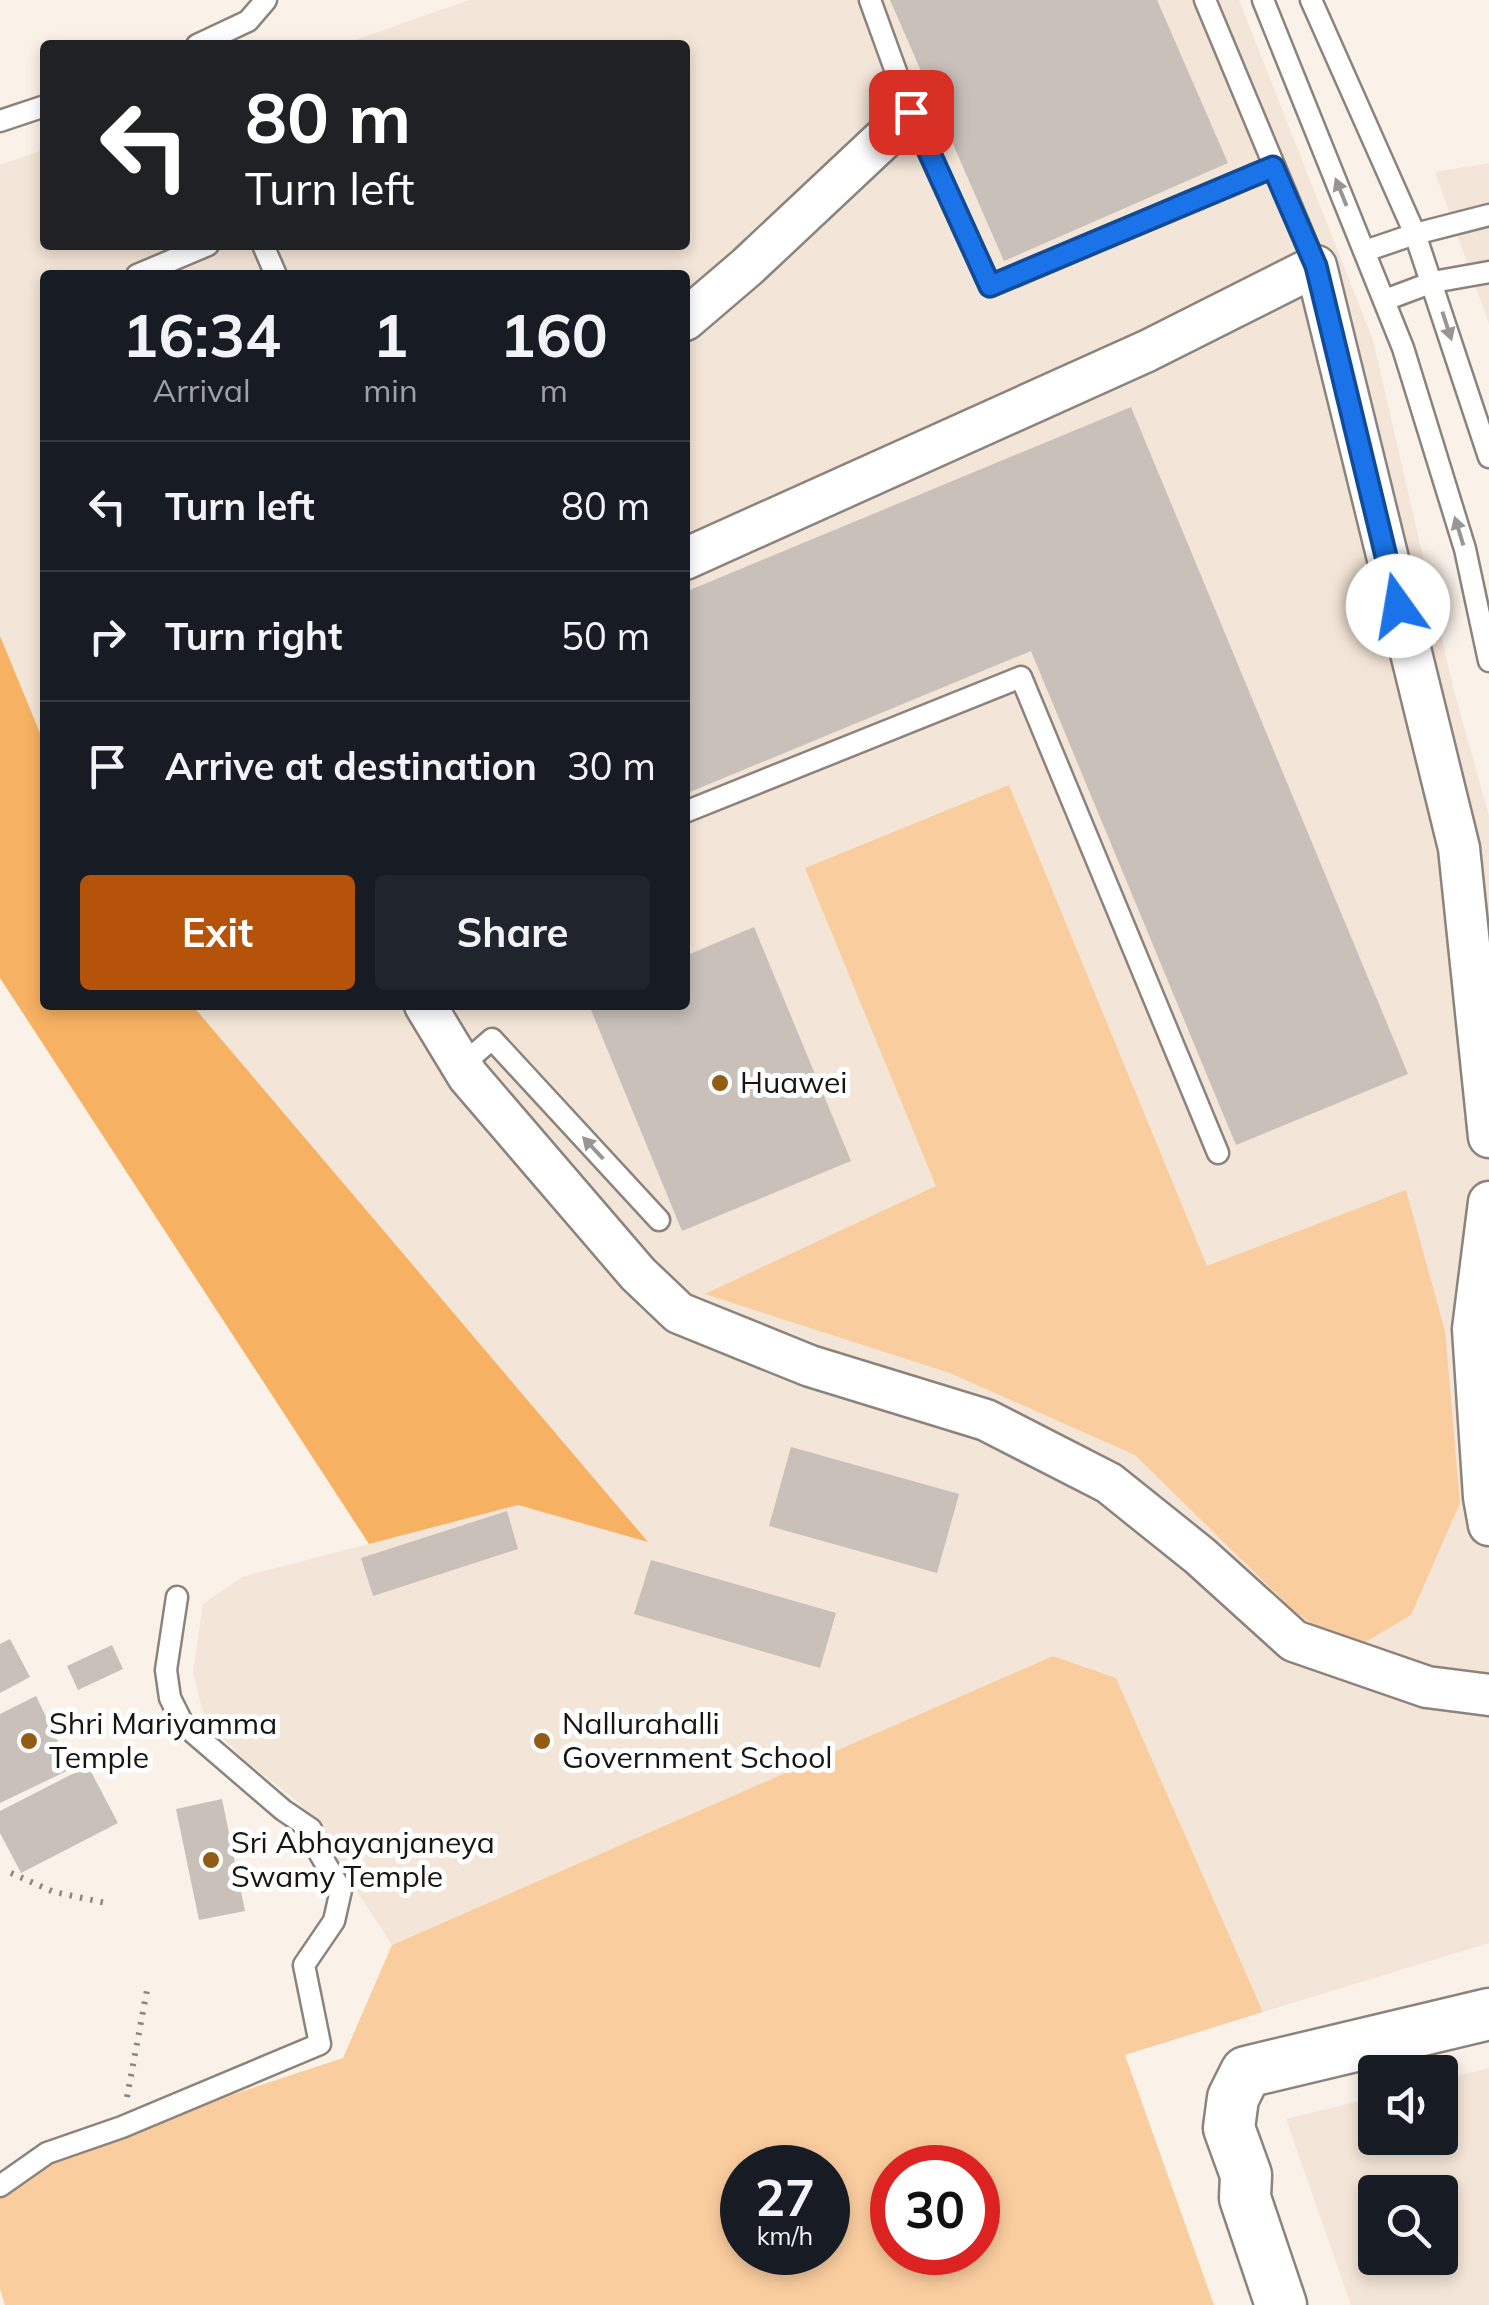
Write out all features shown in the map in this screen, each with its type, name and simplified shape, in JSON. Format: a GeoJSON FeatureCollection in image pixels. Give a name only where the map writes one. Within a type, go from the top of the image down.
{"type":"FeatureCollection","features":[{"type":"Feature","properties":{"kind":"street"},"geometry":{"type":"LineString","coordinates":[[690,316],[911,112]]}},
{"type":"Feature","properties":{"kind":"street"},"geometry":{"type":"LineString","coordinates":[[690,557],[1147,351],[1316,266],[1459,848],[1489,1137]]}},
{"type":"Feature","properties":{"kind":"street"},"geometry":{"type":"LineString","coordinates":[[428,1010],[462,1066],[638,1274],[679,1313],[810,1366],[986,1420],[1109,1482],[1200,1556],[1294,1641],[1426,1686],[1489,1695]]}},
{"type":"Feature","properties":{"kind":"street"},"geometry":{"type":"LineString","coordinates":[[1489,1202],[1472,1330],[1489,1525]]}},
{"type":"Feature","properties":{"kind":"street"},"geometry":{"type":"LineString","coordinates":[[1281,2305],[1244,2198],[1246,2175],[1229,2128],[1234,2098],[1246,2072],[1489,2014]]}},
{"type":"Feature","properties":{"kind":"street"},"geometry":{"type":"LineString","coordinates":[[1246,2175],[1262,2190],[1306,2305]]}},
{"type":"Feature","properties":{"kind":"lane"},"geometry":{"type":"LineString","coordinates":[[208,40],[248,21],[266,0]]}},
{"type":"Feature","properties":{"kind":"lane"},"geometry":{"type":"LineString","coordinates":[[870,0],[911,112],[990,286],[1273,167]]}},
{"type":"Feature","properties":{"kind":"lane"},"geometry":{"type":"LineString","coordinates":[[1205,0],[1316,266]]}},
{"type":"Feature","properties":{"kind":"lane"},"geometry":{"type":"LineString","coordinates":[[1264,0],[1385,300],[1464,549],[1489,660]]}},
{"type":"Feature","properties":{"kind":"lane"},"geometry":{"type":"LineString","coordinates":[[1311,0],[1416,234],[1489,457]]}},
{"type":"Feature","properties":{"kind":"lane"},"geometry":{"type":"LineString","coordinates":[[0,121],[40,108]]}},
{"type":"Feature","properties":{"kind":"lane"},"geometry":{"type":"LineString","coordinates":[[1365,251],[1489,215]]}},
{"type":"Feature","properties":{"kind":"lane"},"geometry":{"type":"LineString","coordinates":[[150,270],[196,250]]}},
{"type":"Feature","properties":{"kind":"lane"},"geometry":{"type":"LineString","coordinates":[[1385,300],[1433,282],[1489,272]]}},
{"type":"Feature","properties":{"kind":"lane"},"geometry":{"type":"LineString","coordinates":[[690,810],[1022,677],[1218,1152]]}},
{"type":"Feature","properties":{"kind":"lane"},"geometry":{"type":"LineString","coordinates":[[462,1066],[492,1039],[659,1220]]}},
{"type":"Feature","properties":{"kind":"lane"},"geometry":{"type":"LineString","coordinates":[[0,2186],[47,2153],[122,2127],[320,2044],[304,1964],[334,1921],[341,1890],[311,1829],[183,1724],[170,1698],[166,1670],[177,1597]]}},
{"type":"Feature","properties":{"kind":"path"},"geometry":{"type":"LineString","coordinates":[[11,1873],[54,1892],[106,1903]]}},
{"type":"Feature","properties":{"kind":"path"},"geometry":{"type":"LineString","coordinates":[[122,2127],[147,1990]]}},
{"type":"Feature","properties":{"kind":"shaded area"},"geometry":{"type":"Polygon","coordinates":[[[469,0],[1239,0],[1373,340],[1453,687],[1489,816],[1489,1943],[1263,2012],[1116,1678],[1053,1656],[392,1945],[299,1803],[246,1761],[205,1721],[193,1672],[203,1604],[242,1577],[518,1505],[646,1541],[196,1010],[690,1010],[690,270],[40,270],[40,733],[0,636],[0,165],[40,151],[40,250],[690,250],[690,40],[355,40],[469,0]]]}},
{"type":"Feature","properties":{"kind":"shaded area"},"geometry":{"type":"Polygon","coordinates":[[[1489,163],[1489,324],[1435,172],[1489,163]]]}},
{"type":"Feature","properties":{"kind":"shaded area"},"geometry":{"type":"Polygon","coordinates":[[[0,636],[40,733],[40,1010],[196,1010],[648,1542],[518,1505],[369,1544],[0,978],[0,636]]]}},
{"type":"Feature","properties":{"kind":"shaded area"},"geometry":{"type":"Polygon","coordinates":[[[1009,785],[1207,1266],[1406,1190],[1445,1331],[1460,1503],[1411,1615],[1352,1650],[1295,1612],[1135,1455],[950,1373],[705,1294],[936,1186],[805,868],[1009,785]]]}},
{"type":"Feature","properties":{"kind":"shaded area"},"geometry":{"type":"Polygon","coordinates":[[[1053,1656],[1116,1678],[1263,2012],[1125,2055],[1214,2305],[5,2305],[0,2289],[0,2171],[343,2058],[392,1945],[1053,1656]]]}},
{"type":"Feature","properties":{"kind":"shaded area"},"geometry":{"type":"Polygon","coordinates":[[[1489,2068],[1489,2305],[1351,2305],[1286,2119],[1358,2101],[1358,2155],[1458,2155],[1458,2076],[1489,2068]]]}},
{"type":"Feature","properties":{"kind":"building"},"geometry":{"type":"Polygon","coordinates":[[[890,0],[1157,0],[1228,163],[1004,261],[890,0]]]}},
{"type":"Feature","properties":{"kind":"building"},"geometry":{"type":"Polygon","coordinates":[[[1131,407],[1408,1074],[1236,1145],[1031,651],[690,792],[690,590],[1131,407]]]}},
{"type":"Feature","properties":{"kind":"building","name":"Huawei"},"geometry":{"type":"Polygon","coordinates":[[[754,927],[851,1161],[682,1231],[591,1010],[690,1010],[690,954],[754,927]]]}},
{"type":"Feature","properties":{"kind":"building"},"geometry":{"type":"Polygon","coordinates":[[[791,1447],[959,1494],[937,1573],[769,1526],[791,1447]]]}},
{"type":"Feature","properties":{"kind":"building"},"geometry":{"type":"Polygon","coordinates":[[[507,1511],[518,1549],[373,1596],[361,1558],[507,1511]]]}},
{"type":"Feature","properties":{"kind":"building"},"geometry":{"type":"Polygon","coordinates":[[[651,1560],[836,1613],[820,1668],[634,1614],[651,1560]]]}},
{"type":"Feature","properties":{"kind":"building"},"geometry":{"type":"Polygon","coordinates":[[[10,1639],[30,1677],[0,1693],[0,1644],[10,1639]]]}},
{"type":"Feature","properties":{"kind":"building"},"geometry":{"type":"Polygon","coordinates":[[[112,1645],[123,1669],[78,1690],[67,1666],[112,1645]]]}},
{"type":"Feature","properties":{"kind":"building","name":"Shri Mariyamma Temple"},"geometry":{"type":"Polygon","coordinates":[[[36,1696],[71,1769],[0,1803],[0,1714],[36,1696]]]}},
{"type":"Feature","properties":{"kind":"building"},"geometry":{"type":"Polygon","coordinates":[[[88,1766],[118,1823],[21,1873],[0,1833],[0,1811],[88,1766]]]}},
{"type":"Feature","properties":{"kind":"building","name":"Sri Abhayanjaneya Swamy Temple"},"geometry":{"type":"Polygon","coordinates":[[[222,1799],[245,1911],[199,1920],[176,1809],[222,1799]]]}},
{"type":"Feature","properties":{"kind":"place","name":"Huawei"},"geometry":{"type":"Point","coordinates":[720,1083]}},
{"type":"Feature","properties":{"kind":"place","name":"Shri Mariyamma Temple"},"geometry":{"type":"Point","coordinates":[29,1741]}},
{"type":"Feature","properties":{"kind":"place","name":"Nallurahalli Government School"},"geometry":{"type":"Point","coordinates":[542,1741]}},
{"type":"Feature","properties":{"kind":"place","name":"Sri Abhayanjaneya Swamy Temple"},"geometry":{"type":"Point","coordinates":[211,1860]}},
{"type":"Feature","properties":{"kind":"route"},"geometry":{"type":"LineString","coordinates":[[911,112],[990,286],[1273,167],[1316,266],[1398,606]]}}]}
